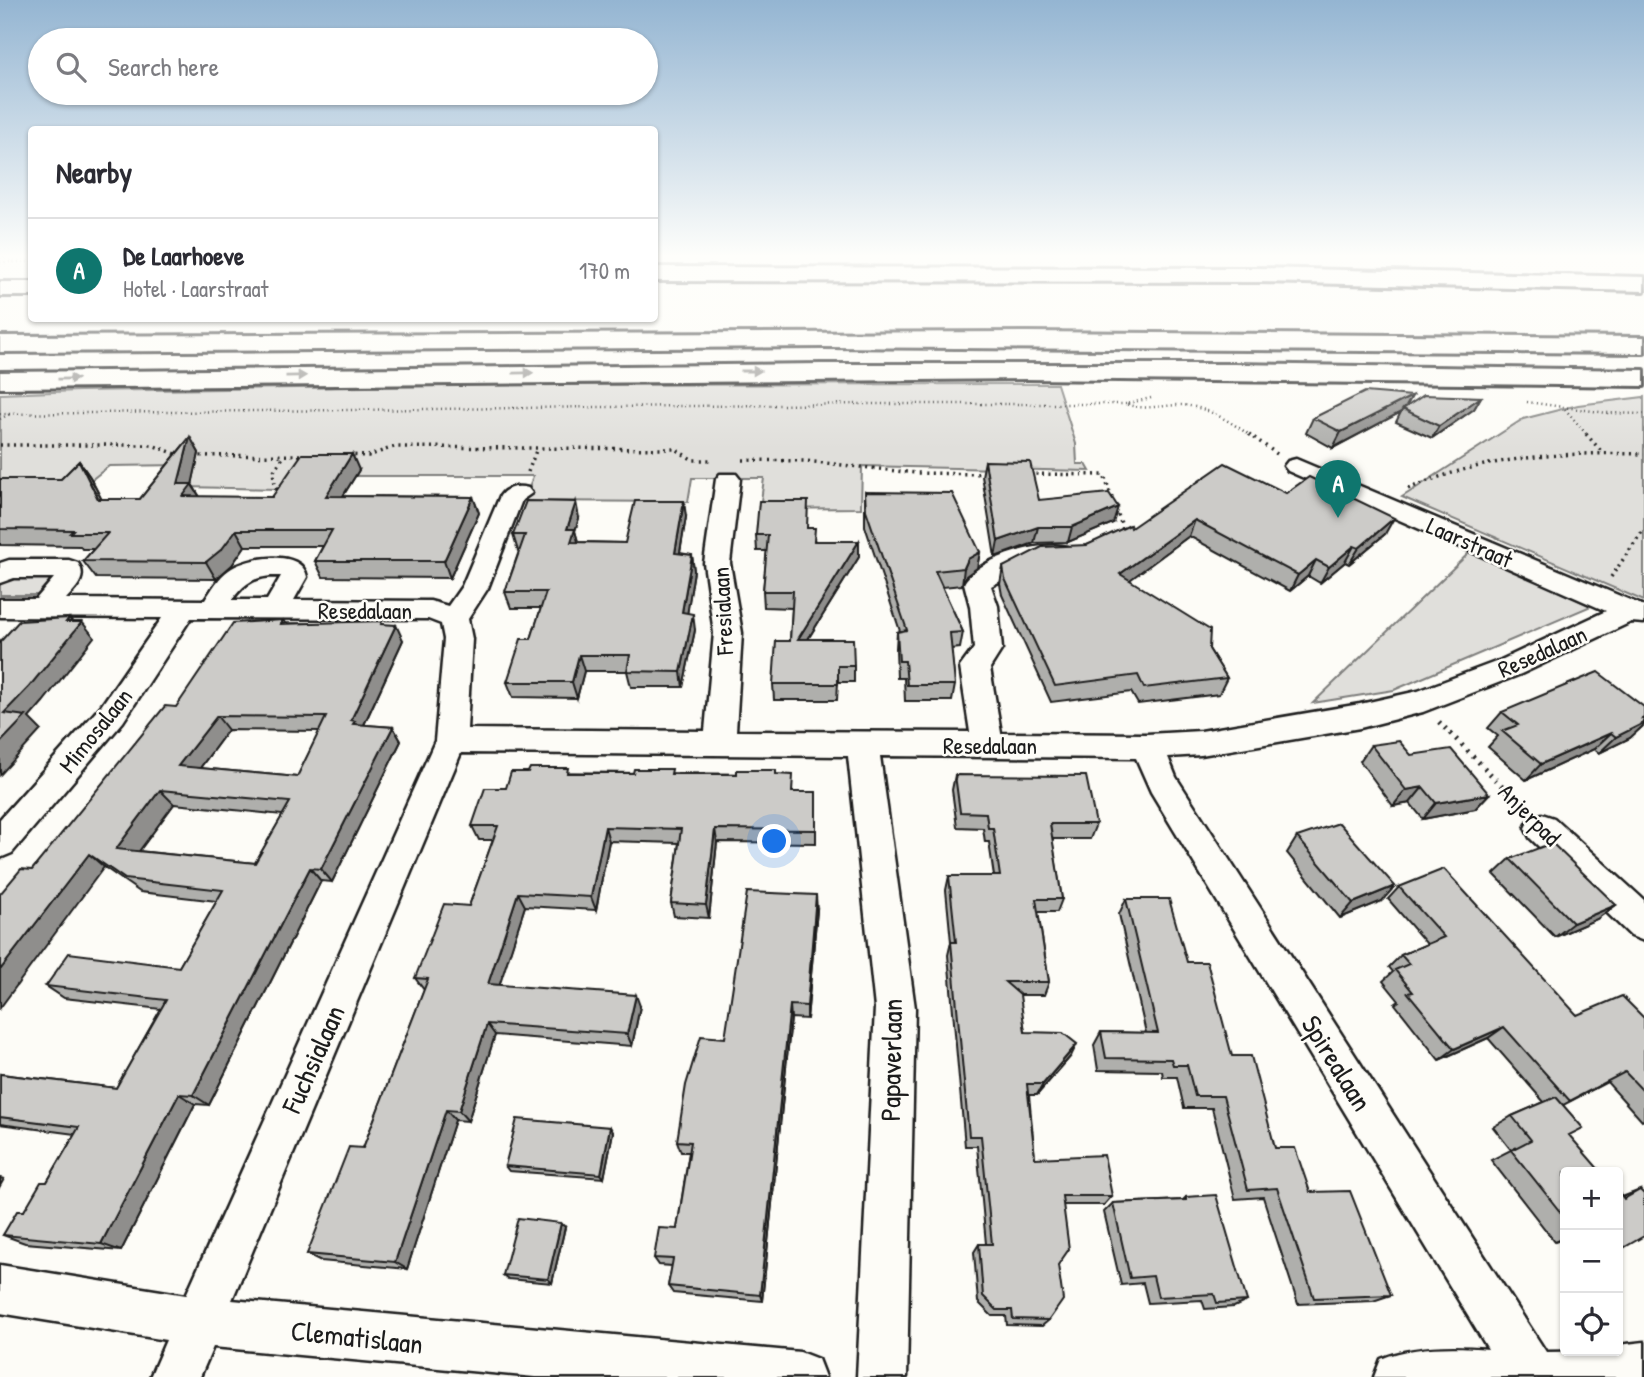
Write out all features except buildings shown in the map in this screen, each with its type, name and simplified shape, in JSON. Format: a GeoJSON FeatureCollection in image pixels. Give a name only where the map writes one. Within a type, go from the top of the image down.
{"type":"FeatureCollection","features":[{"type":"Feature","properties":{"kind":"highway"},"geometry":{"type":"LineString","coordinates":[[0,344],[668,338],[1319,340],[1644,345]]}},
{"type":"Feature","properties":{"kind":"highway"},"geometry":{"type":"LineString","coordinates":[[0,380],[990,370],[1644,378]]}},
{"type":"Feature","properties":{"kind":"street","name":"Laarstraat"},"geometry":{"type":"LineString","coordinates":[[1296,466],[1637,614]]}},
{"type":"Feature","properties":{"kind":"street","name":"Fresialaan"},"geometry":{"type":"LineString","coordinates":[[719,744],[728,633],[717,563],[725,467]]}},
{"type":"Feature","properties":{"kind":"street"},"geometry":{"type":"LineString","coordinates":[[451,741],[458,639],[454,618],[475,589],[512,496],[520,493]]}},
{"type":"Feature","properties":{"kind":"street"},"geometry":{"type":"LineString","coordinates":[[988,745],[975,667],[988,649],[984,606],[977,583],[1009,563],[1035,553],[1073,553],[1123,529]]}},
{"type":"Feature","properties":{"kind":"street","name":"Resedalaan"},"geometry":{"type":"LineString","coordinates":[[196,610],[235,576],[246,570],[257,567],[287,567],[293,571],[294,577],[274,611]]}},
{"type":"Feature","properties":{"kind":"street"},"geometry":{"type":"LineString","coordinates":[[0,573],[9,569],[69,569],[69,578],[43,608]]}},
{"type":"Feature","properties":{"kind":"street","name":"Resedalaan"},"geometry":{"type":"LineString","coordinates":[[0,608],[430,610],[454,618]]}},
{"type":"Feature","properties":{"kind":"street","name":"Mimosalaan"},"geometry":{"type":"LineString","coordinates":[[0,843],[112,714],[196,610]]}},
{"type":"Feature","properties":{"kind":"street","name":"Resedalaan"},"geometry":{"type":"LineString","coordinates":[[451,741],[1147,746],[1201,743],[1360,716],[1419,702],[1637,614]]}},
{"type":"Feature","properties":{"kind":"street","name":"Fuchsialaan"},"geometry":{"type":"LineString","coordinates":[[175,1377],[451,741]]}},
{"type":"Feature","properties":{"kind":"street","name":"Papaverlaan"},"geometry":{"type":"LineString","coordinates":[[863,745],[895,1008],[882,1377]]}},
{"type":"Feature","properties":{"kind":"street","name":"Spirealaan"},"geometry":{"type":"LineString","coordinates":[[1147,746],[1163,783],[1533,1377]]}},
{"type":"Feature","properties":{"kind":"street","name":"Anjerpad"},"geometry":{"type":"LineString","coordinates":[[1542,828],[1644,923]]}},
{"type":"Feature","properties":{"kind":"street","name":"Clematislaan"},"geometry":{"type":"LineString","coordinates":[[0,1289],[199,1321],[800,1377]]}},
{"type":"Feature","properties":{"kind":"street"},"geometry":{"type":"LineString","coordinates":[[1541,1377],[1644,1367]]}},
{"type":"Feature","properties":{"kind":"street"},"geometry":{"type":"LineString","coordinates":[[1399,1377],[1466,1372],[1526,1377]]}},
{"type":"Feature","properties":{"kind":"path"},"geometry":{"type":"LineString","coordinates":[[0,416],[848,404],[1126,404],[1161,395]]}},
{"type":"Feature","properties":{"kind":"path"},"geometry":{"type":"LineString","coordinates":[[1523,402],[1565,409],[1644,414]]}},
{"type":"Feature","properties":{"kind":"path"},"geometry":{"type":"LineString","coordinates":[[1126,404],[1136,409],[1189,405],[1216,414],[1296,466]]}},
{"type":"Feature","properties":{"kind":"path"},"geometry":{"type":"LineString","coordinates":[[1565,409],[1602,453]]}},
{"type":"Feature","properties":{"kind":"path"},"geometry":{"type":"LineString","coordinates":[[0,445],[152,444],[173,455],[313,455]]}},
{"type":"Feature","properties":{"kind":"path"},"geometry":{"type":"LineString","coordinates":[[340,455],[368,456],[394,447],[675,449],[693,460],[725,467],[806,461],[915,473],[993,474]]}},
{"type":"Feature","properties":{"kind":"path"},"geometry":{"type":"LineString","coordinates":[[1384,505],[1396,494],[1461,467],[1522,457],[1644,454]]}},
{"type":"Feature","properties":{"kind":"path"},"geometry":{"type":"LineString","coordinates":[[279,509],[273,472],[285,455]]}},
{"type":"Feature","properties":{"kind":"path"},"geometry":{"type":"LineString","coordinates":[[1019,474],[1104,475],[1123,529]]}},
{"type":"Feature","properties":{"kind":"path"},"geometry":{"type":"LineString","coordinates":[[1597,597],[1644,529]]}},
{"type":"Feature","properties":{"kind":"path","name":"Anjerpad"},"geometry":{"type":"LineString","coordinates":[[1419,702],[1542,828]]}},
{"type":"Feature","properties":{"kind":"shaded area"},"geometry":{"type":"Polygon","coordinates":[[[1057,384],[1076,444],[1077,464],[1086,464],[1090,471],[862,466],[861,508],[760,509],[764,478],[692,478],[688,502],[525,501],[533,476],[328,476],[280,494],[276,489],[185,487],[183,465],[109,466],[81,488],[0,491],[0,394],[502,385],[1057,384]]]}},
{"type":"Feature","properties":{"kind":"shaded area"},"geometry":{"type":"Polygon","coordinates":[[[1644,397],[1644,601],[1402,497],[1523,419],[1578,405],[1644,397]]]}},
{"type":"Feature","properties":{"kind":"shaded area"},"geometry":{"type":"Polygon","coordinates":[[[1471,551],[1591,606],[1394,690],[1313,703],[1471,551]]]}},
{"type":"Feature","properties":{"kind":"shaded area"},"geometry":{"type":"Polygon","coordinates":[[[3,579],[57,579],[43,595],[0,595],[0,582],[3,579]]]}},
{"type":"Feature","properties":{"kind":"place","name":"De Laarhoeve"},"geometry":{"type":"Point","coordinates":[1338,518]}}]}
